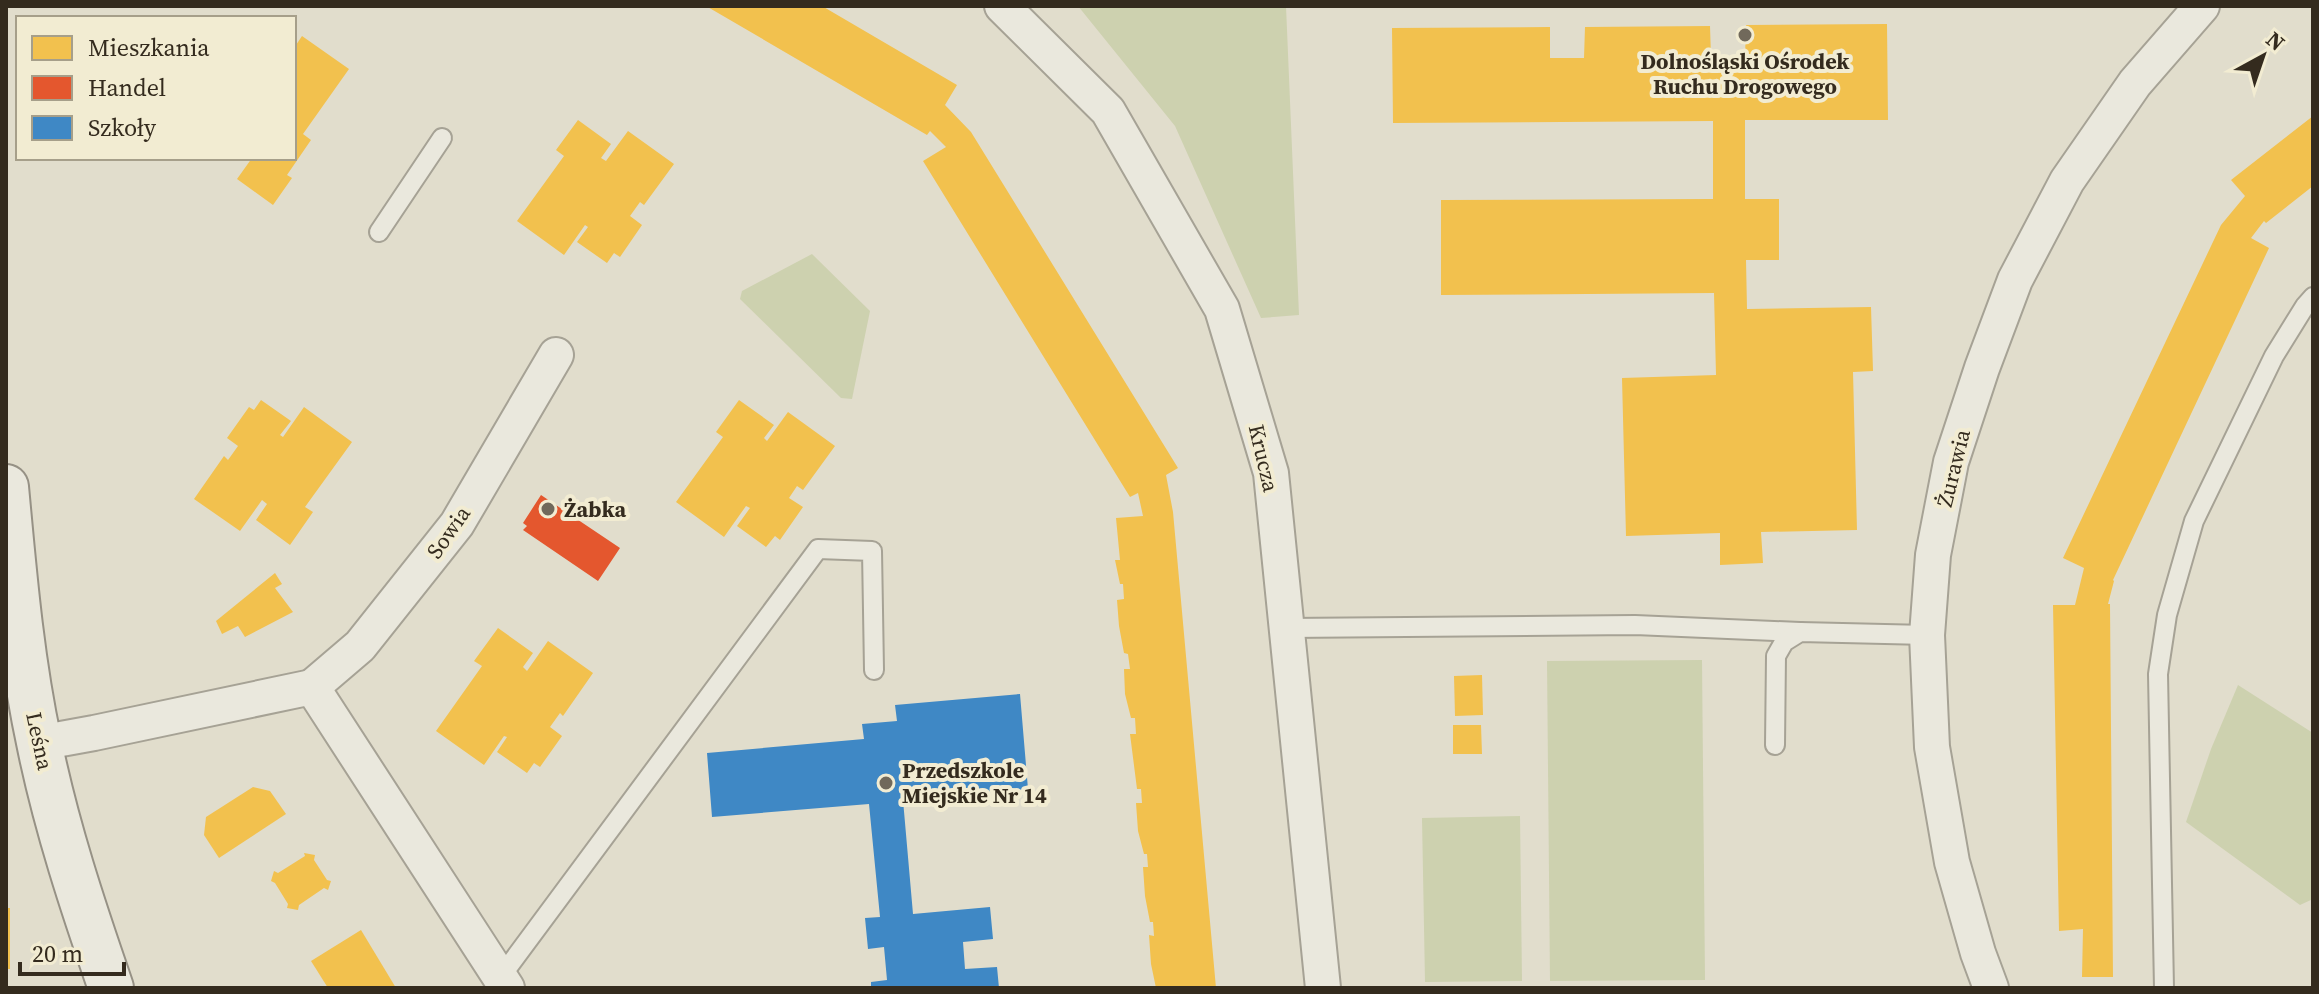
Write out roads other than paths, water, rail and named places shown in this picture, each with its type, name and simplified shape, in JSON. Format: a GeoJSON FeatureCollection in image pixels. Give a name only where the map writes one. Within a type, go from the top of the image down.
{"type":"FeatureCollection","features":[{"type":"Feature","properties":{"kind":"street","name":"Krucza"},"geometry":{"type":"LineString","coordinates":[[1002,6],[1108,111],[1222,309],[1271,473],[1323,988]]}},
{"type":"Feature","properties":{"kind":"street","name":"Żurawia"},"geometry":{"type":"LineString","coordinates":[[1991,988],[1952,862],[1932,747],[1927,635],[1933,555],[1951,462],[2015,280],[2076,169],[2135,83],[2202,6]]}},
{"type":"Feature","properties":{"kind":"street","name":"Sowia"},"geometry":{"type":"LineString","coordinates":[[39,743],[312,687],[360,646],[457,524],[556,355]]}},
{"type":"Feature","properties":{"kind":"street","name":"Leśna"},"geometry":{"type":"LineString","coordinates":[[6,487],[19,626],[39,743],[76,888],[111,988]]}},
{"type":"Feature","properties":{"kind":"street"},"geometry":{"type":"LineString","coordinates":[[312,687],[503,983]]}},
{"type":"Feature","properties":{"kind":"lane"},"geometry":{"type":"LineString","coordinates":[[379,232],[442,138]]}},
{"type":"Feature","properties":{"kind":"lane"},"geometry":{"type":"LineString","coordinates":[[2164,988],[2158,674],[2167,615],[2194,521],[2274,356],[2313,297]]}},
{"type":"Feature","properties":{"kind":"lane"},"geometry":{"type":"LineString","coordinates":[[503,983],[818,549],[872,551],[874,670]]}},
{"type":"Feature","properties":{"kind":"lane"},"geometry":{"type":"LineString","coordinates":[[1287,628],[1635,625],[1927,635]]}},
{"type":"Feature","properties":{"kind":"lane"},"geometry":{"type":"LineString","coordinates":[[1775,745],[1776,656],[1784,642],[1800,632]]}},
{"type":"Feature","properties":{"kind":"place","name":"Dolnośląski Ośrodek Ruchu Drogowego"},"geometry":{"type":"Point","coordinates":[1745,35]}},
{"type":"Feature","properties":{"kind":"place","name":"Żabka"},"geometry":{"type":"Point","coordinates":[548,509]}},
{"type":"Feature","properties":{"kind":"place","name":"Przedszkole Miejskie Nr 14"},"geometry":{"type":"Point","coordinates":[886,783]}}]}
